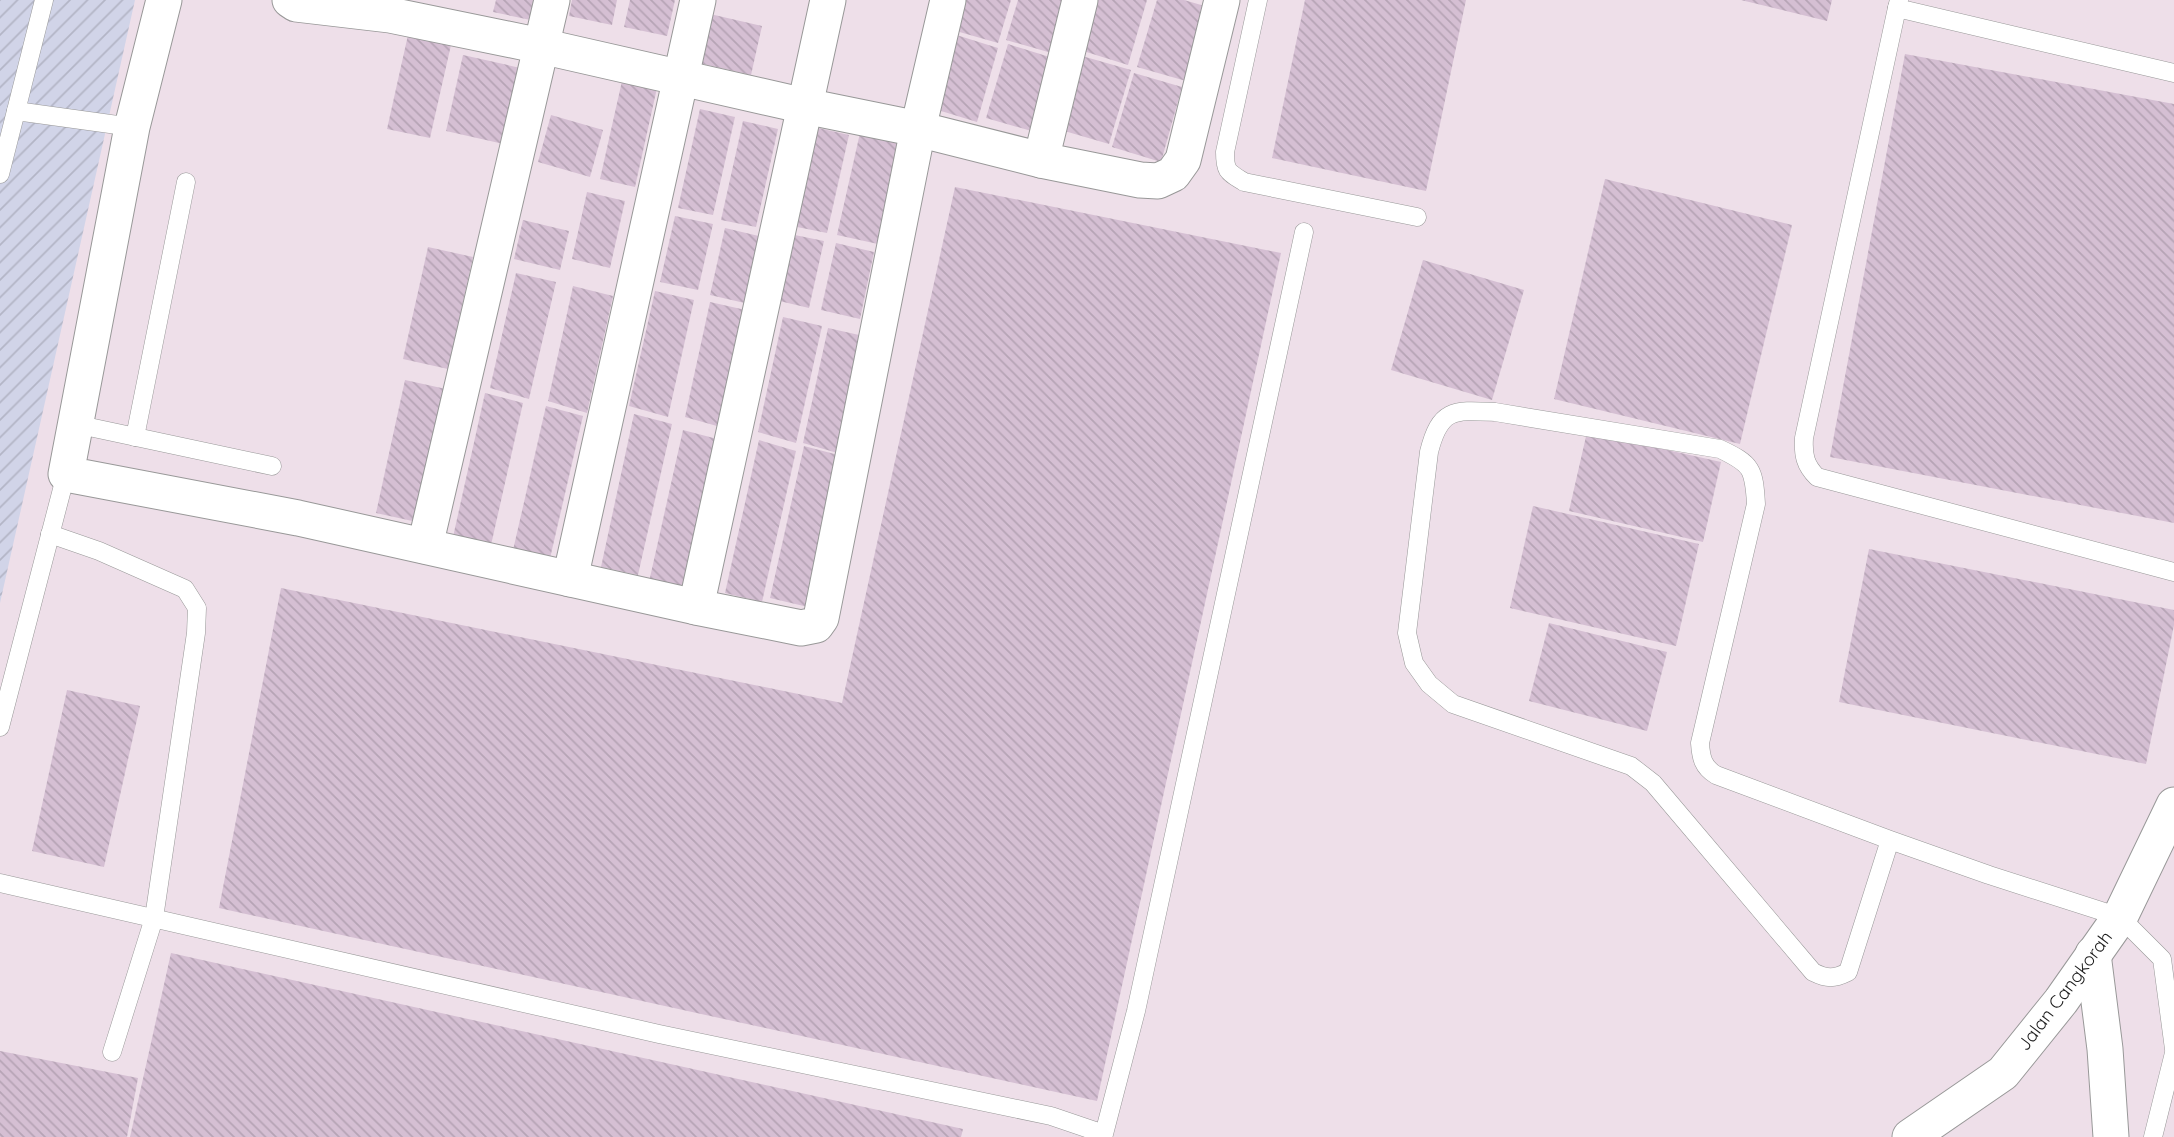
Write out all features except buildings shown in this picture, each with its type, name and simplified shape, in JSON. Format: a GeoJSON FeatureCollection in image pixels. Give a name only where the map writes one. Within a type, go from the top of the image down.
{"type":"FeatureCollection","features":[{"type":"Feature","properties":{"kind":"street"},"geometry":{"type":"LineString","coordinates":[[164,0],[132,127],[66,474],[298,518],[801,628],[816,625],[821,618],[918,129],[948,0]]}},
{"type":"Feature","properties":{"kind":"street"},"geometry":{"type":"LineString","coordinates":[[290,0],[296,4],[392,7],[541,46],[680,78],[918,129],[1041,160],[1140,180],[1158,181],[1173,174],[1183,160],[1222,0]]}},
{"type":"Feature","properties":{"kind":"street"},"geometry":{"type":"LineString","coordinates":[[425,546],[552,0]]}},
{"type":"Feature","properties":{"kind":"street"},"geometry":{"type":"LineString","coordinates":[[570,579],[698,0]]}},
{"type":"Feature","properties":{"kind":"street"},"geometry":{"type":"LineString","coordinates":[[696,607],[828,0]]}},
{"type":"Feature","properties":{"kind":"street"},"geometry":{"type":"LineString","coordinates":[[1041,160],[1080,0]]}},
{"type":"Feature","properties":{"kind":"street","name":"Jalan Cangkorah"},"geometry":{"type":"LineString","coordinates":[[1910,1137],[2003,1073],[2061,1001],[2120,917],[2174,805]]}},
{"type":"Feature","properties":{"kind":"street"},"geometry":{"type":"LineString","coordinates":[[2093,954],[2105,1049],[2111,1137]]}},
{"type":"Feature","properties":{"kind":"lane"},"geometry":{"type":"LineString","coordinates":[[0,174],[44,0]]}},
{"type":"Feature","properties":{"kind":"lane"},"geometry":{"type":"LineString","coordinates":[[1258,0],[1226,152],[1225,165],[1228,172],[1244,182],[1416,217]]}},
{"type":"Feature","properties":{"kind":"lane"},"geometry":{"type":"LineString","coordinates":[[2174,73],[1898,4],[1804,438],[1803,453],[1807,467],[1816,477],[2174,572]]}},
{"type":"Feature","properties":{"kind":"lane"},"geometry":{"type":"LineString","coordinates":[[16,111],[132,127]]}},
{"type":"Feature","properties":{"kind":"lane"},"geometry":{"type":"LineString","coordinates":[[135,437],[186,182]]}},
{"type":"Feature","properties":{"kind":"lane"},"geometry":{"type":"LineString","coordinates":[[0,883],[659,1034],[1051,1116],[1104,1135],[1136,1012],[1304,232]]}},
{"type":"Feature","properties":{"kind":"lane"},"geometry":{"type":"LineString","coordinates":[[1890,840],[1848,972],[1836,978],[1824,978],[1814,972],[1643,773],[1631,766],[1453,704],[1429,684],[1414,663],[1407,632],[1429,452],[1434,432],[1445,418],[1461,411],[1495,412],[1720,449],[1744,461],[1755,479],[1756,504],[1700,743],[1701,757],[1707,769],[1716,775],[1890,840],[2120,917],[2162,959],[2174,1051],[2153,1137]]}},
{"type":"Feature","properties":{"kind":"lane"},"geometry":{"type":"LineString","coordinates":[[75,425],[272,466]]}},
{"type":"Feature","properties":{"kind":"lane"},"geometry":{"type":"LineString","coordinates":[[0,727],[66,474]]}},
{"type":"Feature","properties":{"kind":"lane"},"geometry":{"type":"LineString","coordinates":[[50,534],[99,551],[185,589],[197,608],[196,634],[154,918],[112,1052]]}},
{"type":"Feature","properties":{"kind":"shaded area"},"geometry":{"type":"Polygon","coordinates":[[[0,0],[135,0],[0,603],[0,0]]]}}]}
